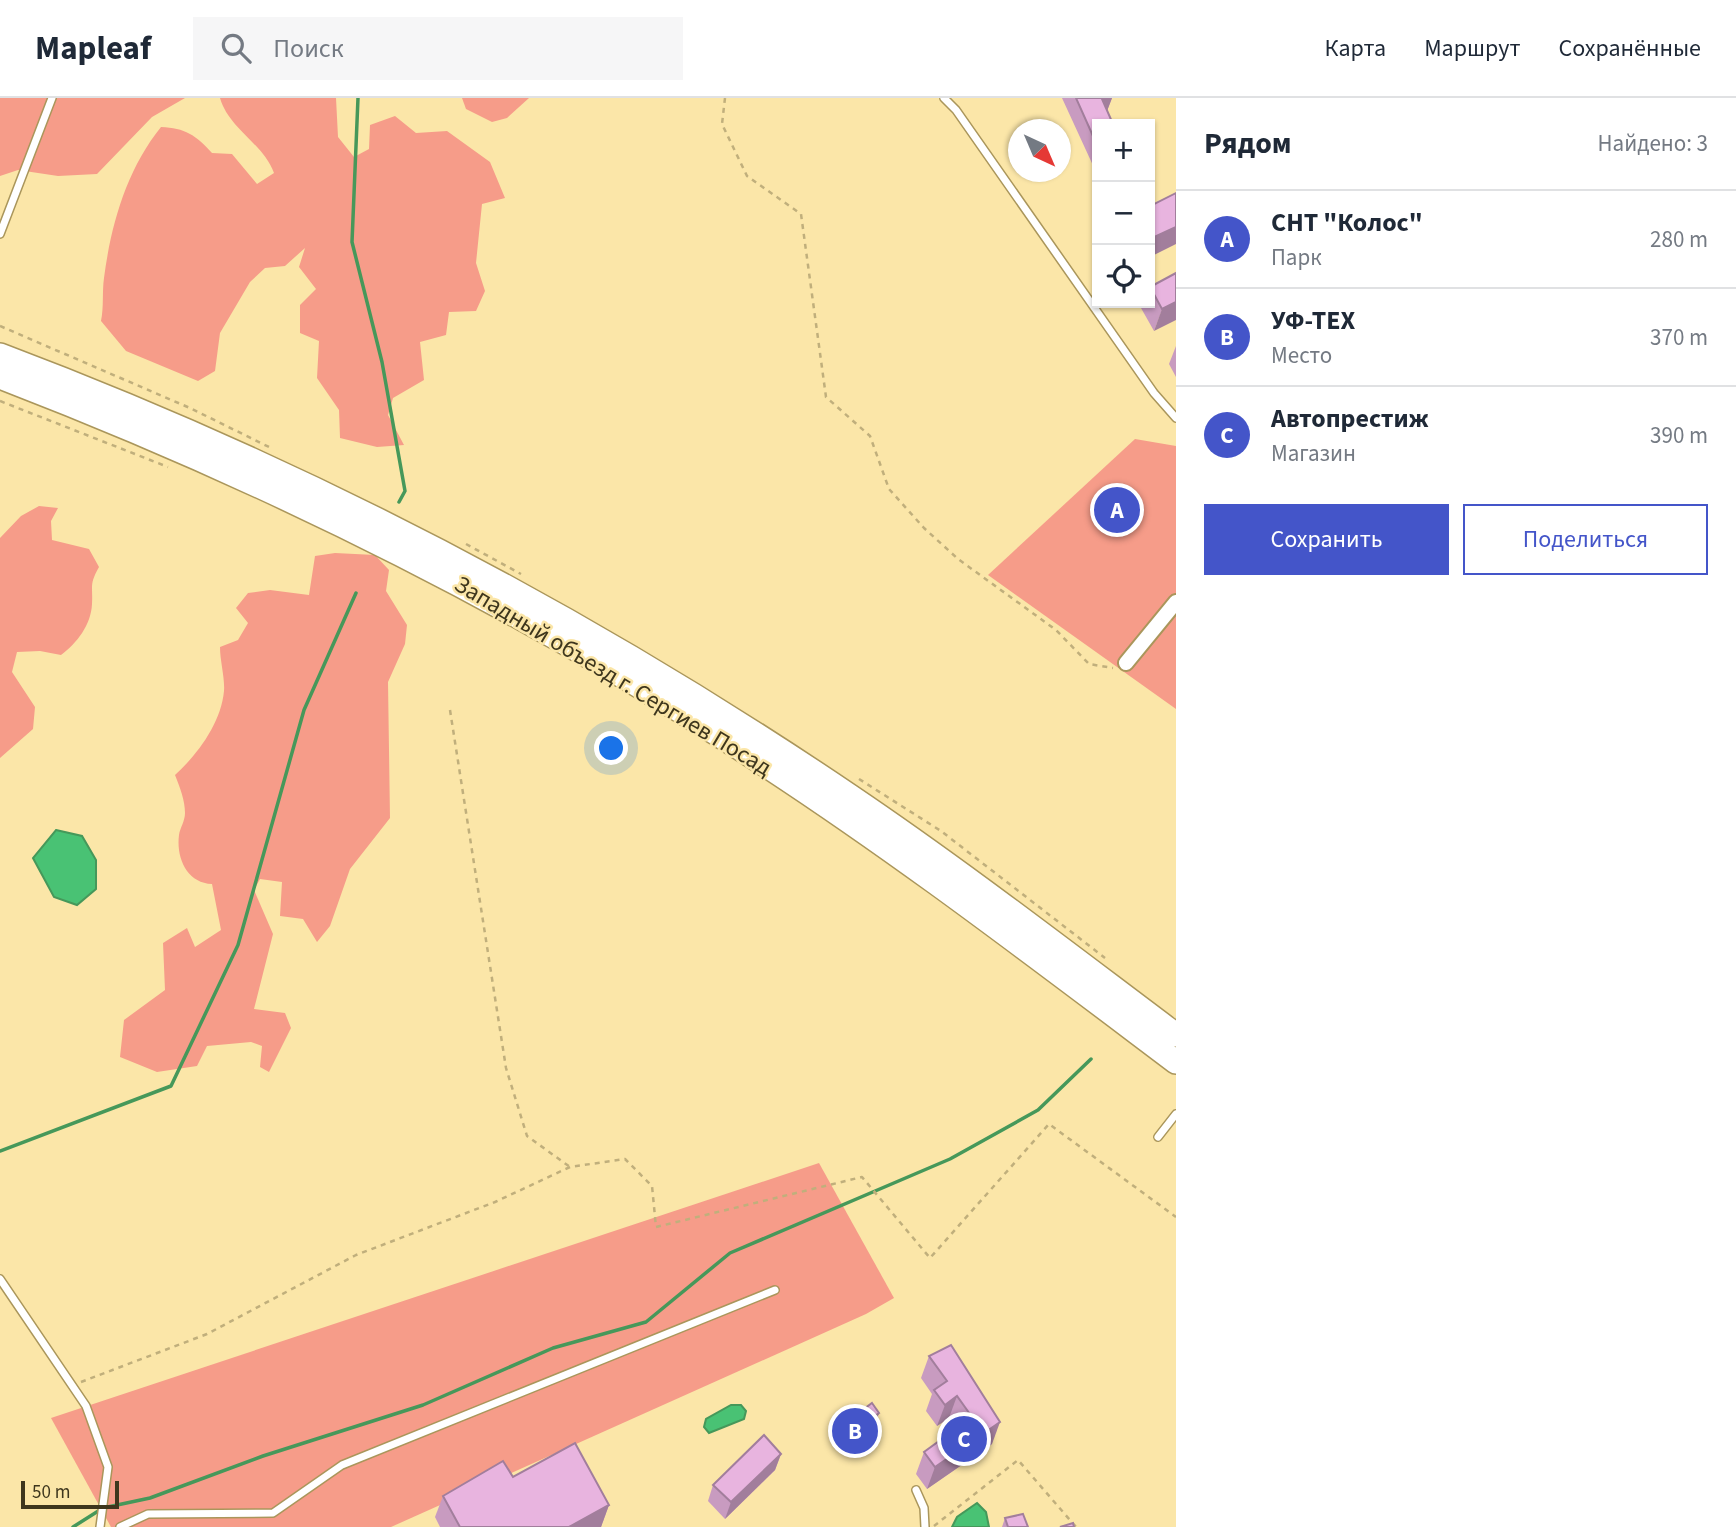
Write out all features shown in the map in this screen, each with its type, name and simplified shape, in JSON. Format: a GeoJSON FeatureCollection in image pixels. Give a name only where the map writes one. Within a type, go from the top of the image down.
{"type":"FeatureCollection","features":[{"type":"Feature","properties":{"kind":"main road","name":"Западный объезд г. Сергиев Посад"},"geometry":{"type":"LineString","coordinates":[[0,355],[130,404],[369,514],[584,630],[738,723],[851,797],[1176,1035]]}},
{"type":"Feature","properties":{"kind":"main road","name":"Западный объезд г. Сергиев Посад"},"geometry":{"type":"LineString","coordinates":[[0,377],[119,423],[365,535],[575,649],[729,741],[841,816],[991,923],[1176,1062]]}},
{"type":"Feature","properties":{"kind":"street"},"geometry":{"type":"LineString","coordinates":[[1126,663],[1176,603]]}},
{"type":"Feature","properties":{"kind":"lane"},"geometry":{"type":"LineString","coordinates":[[0,234],[52,98]]}},
{"type":"Feature","properties":{"kind":"lane"},"geometry":{"type":"LineString","coordinates":[[944,98],[956,110],[1154,393],[1176,418]]}},
{"type":"Feature","properties":{"kind":"lane"},"geometry":{"type":"LineString","coordinates":[[1158,1137],[1176,1114]]}},
{"type":"Feature","properties":{"kind":"lane"},"geometry":{"type":"LineString","coordinates":[[0,1279],[86,1406],[108,1467],[100,1527]]}},
{"type":"Feature","properties":{"kind":"lane"},"geometry":{"type":"LineString","coordinates":[[120,1527],[148,1514],[273,1513],[342,1465],[775,1290]]}},
{"type":"Feature","properties":{"kind":"lane"},"geometry":{"type":"LineString","coordinates":[[916,1490],[924,1508],[925,1527]]}},
{"type":"Feature","properties":{"kind":"path"},"geometry":{"type":"LineString","coordinates":[[725,98],[722,124],[747,176],[801,214],[825,397],[870,436],[889,489],[898,502],[958,559],[1056,630],[1090,664],[1114,668],[1126,663]]}},
{"type":"Feature","properties":{"kind":"path"},"geometry":{"type":"LineString","coordinates":[[0,401],[176,470]]}},
{"type":"Feature","properties":{"kind":"path"},"geometry":{"type":"LineString","coordinates":[[450,710],[506,1068],[527,1136],[570,1167]]}},
{"type":"Feature","properties":{"kind":"path"},"geometry":{"type":"LineString","coordinates":[[71,1386],[207,1334],[356,1255],[495,1202],[570,1167],[625,1159],[652,1186],[656,1227],[862,1177],[930,1258],[1049,1124],[1176,1217]]}},
{"type":"Feature","properties":{"kind":"path"},"geometry":{"type":"LineString","coordinates":[[933,1527],[1018,1460],[1076,1527]]}},
{"type":"Feature","properties":{"kind":"shaded area"},"geometry":{"type":"Polygon","coordinates":[[[0,98],[185,98],[152,117],[97,174],[58,176],[18,170],[0,176],[0,98]]]}},
{"type":"Feature","properties":{"kind":"shaded area"},"geometry":{"type":"Polygon","coordinates":[[[220,98],[336,98],[338,137],[354,157],[369,149],[370,125],[395,116],[416,133],[447,131],[490,162],[505,198],[482,204],[476,263],[485,291],[476,311],[449,312],[446,335],[420,342],[424,380],[393,398],[388,415],[404,445],[377,447],[340,438],[339,410],[317,378],[319,341],[300,333],[300,305],[316,289],[299,267],[305,248],[285,266],[265,268],[250,282],[220,333],[215,371],[198,381],[126,351],[101,321],[104,278],[122,198],[139,161],[161,127],[190,134],[212,153],[232,154],[257,184],[274,173],[262,153],[231,119],[220,98]]]}},
{"type":"Feature","properties":{"kind":"shaded area"},"geometry":{"type":"Polygon","coordinates":[[[462,98],[529,98],[507,118],[492,122],[466,109],[462,98]]]}},
{"type":"Feature","properties":{"kind":"shaded area"},"geometry":{"type":"Polygon","coordinates":[[[1135,439],[1176,446],[1176,709],[988,575],[1135,439]]]}},
{"type":"Feature","properties":{"kind":"shaded area"},"geometry":{"type":"Polygon","coordinates":[[[39,506],[58,508],[51,521],[52,540],[89,549],[99,567],[93,582],[89,619],[72,645],[61,655],[40,651],[17,652],[12,672],[35,707],[33,729],[0,758],[0,538],[21,516],[39,506]]]}},
{"type":"Feature","properties":{"kind":"shaded area"},"geometry":{"type":"Polygon","coordinates":[[[335,553],[375,555],[389,570],[386,591],[407,625],[405,644],[388,682],[390,818],[350,869],[330,926],[317,942],[303,919],[280,916],[282,882],[260,879],[254,890],[273,934],[254,1009],[285,1013],[291,1028],[269,1072],[260,1067],[262,1046],[251,1042],[207,1046],[197,1066],[157,1072],[120,1057],[124,1020],[165,990],[163,943],[187,928],[195,947],[221,930],[212,884],[203,883],[190,874],[179,852],[179,835],[185,808],[175,775],[200,748],[218,715],[224,691],[220,647],[238,640],[248,623],[236,608],[248,593],[270,590],[309,595],[315,556],[335,553]]]}},
{"type":"Feature","properties":{"kind":"shaded area"},"geometry":{"type":"Polygon","coordinates":[[[56,830],[82,836],[96,860],[96,889],[77,905],[54,897],[33,858],[56,830]]]}},
{"type":"Feature","properties":{"kind":"shaded area"},"geometry":{"type":"Polygon","coordinates":[[[819,1163],[894,1298],[866,1314],[391,1527],[111,1527],[51,1418],[819,1163]]]}},
{"type":"Feature","properties":{"kind":"shaded area"},"geometry":{"type":"Polygon","coordinates":[[[731,1405],[741,1405],[746,1411],[744,1419],[709,1433],[704,1427],[706,1419],[731,1405]]]}},
{"type":"Feature","properties":{"kind":"shaded area"},"geometry":{"type":"Polygon","coordinates":[[[977,1503],[986,1512],[989,1527],[952,1527],[957,1517],[977,1503]]]}},
{"type":"Feature","properties":{"kind":"building"},"geometry":{"type":"Polygon","coordinates":[[[1076,98],[1104,98],[1102,99],[1111,119],[1092,119],[1092,134],[1076,98]]]}},
{"type":"Feature","properties":{"kind":"building"},"geometry":{"type":"Polygon","coordinates":[[[1176,193],[1176,227],[1155,237],[1155,204],[1176,193]]]}},
{"type":"Feature","properties":{"kind":"building"},"geometry":{"type":"Polygon","coordinates":[[[1176,273],[1176,302],[1162,309],[1155,296],[1155,284],[1176,273]]]}},
{"type":"Feature","properties":{"kind":"building"},"geometry":{"type":"Polygon","coordinates":[[[951,1345],[1000,1422],[935,1467],[924,1452],[972,1417],[957,1396],[945,1405],[934,1390],[947,1381],[929,1356],[951,1345]]]}},
{"type":"Feature","properties":{"kind":"building"},"geometry":{"type":"Polygon","coordinates":[[[872,1403],[879,1413],[847,1437],[840,1427],[872,1403]]]}},
{"type":"Feature","properties":{"kind":"building"},"geometry":{"type":"Polygon","coordinates":[[[764,1435],[781,1454],[731,1502],[713,1485],[764,1435]]]}},
{"type":"Feature","properties":{"kind":"building"},"geometry":{"type":"Polygon","coordinates":[[[575,1443],[609,1505],[569,1527],[460,1527],[443,1496],[503,1461],[513,1477],[575,1443]]]}},
{"type":"Feature","properties":{"kind":"building"},"geometry":{"type":"Polygon","coordinates":[[[1023,1514],[1028,1527],[1008,1527],[1005,1518],[1023,1514]]]}},
{"type":"Feature","properties":{"kind":"waterway"},"geometry":{"type":"LineString","coordinates":[[358,98],[352,242],[382,362],[405,491],[399,502]]}},
{"type":"Feature","properties":{"kind":"waterway"},"geometry":{"type":"LineString","coordinates":[[0,1151],[171,1086],[238,945],[304,710],[356,593]]}},
{"type":"Feature","properties":{"kind":"waterway"},"geometry":{"type":"LineString","coordinates":[[73,1527],[103,1508],[150,1498],[263,1456],[423,1405],[553,1348],[646,1322],[730,1253],[950,1159],[1038,1110],[1091,1059]]}},
{"type":"Feature","properties":{"kind":"place","name":"СНТ \"Колос\""},"geometry":{"type":"Point","coordinates":[1117,510]}},
{"type":"Feature","properties":{"kind":"place","name":"УФ-ТЕХ"},"geometry":{"type":"Point","coordinates":[855,1431]}},
{"type":"Feature","properties":{"kind":"place","name":"Автопрестиж"},"geometry":{"type":"Point","coordinates":[964,1439]}}]}
